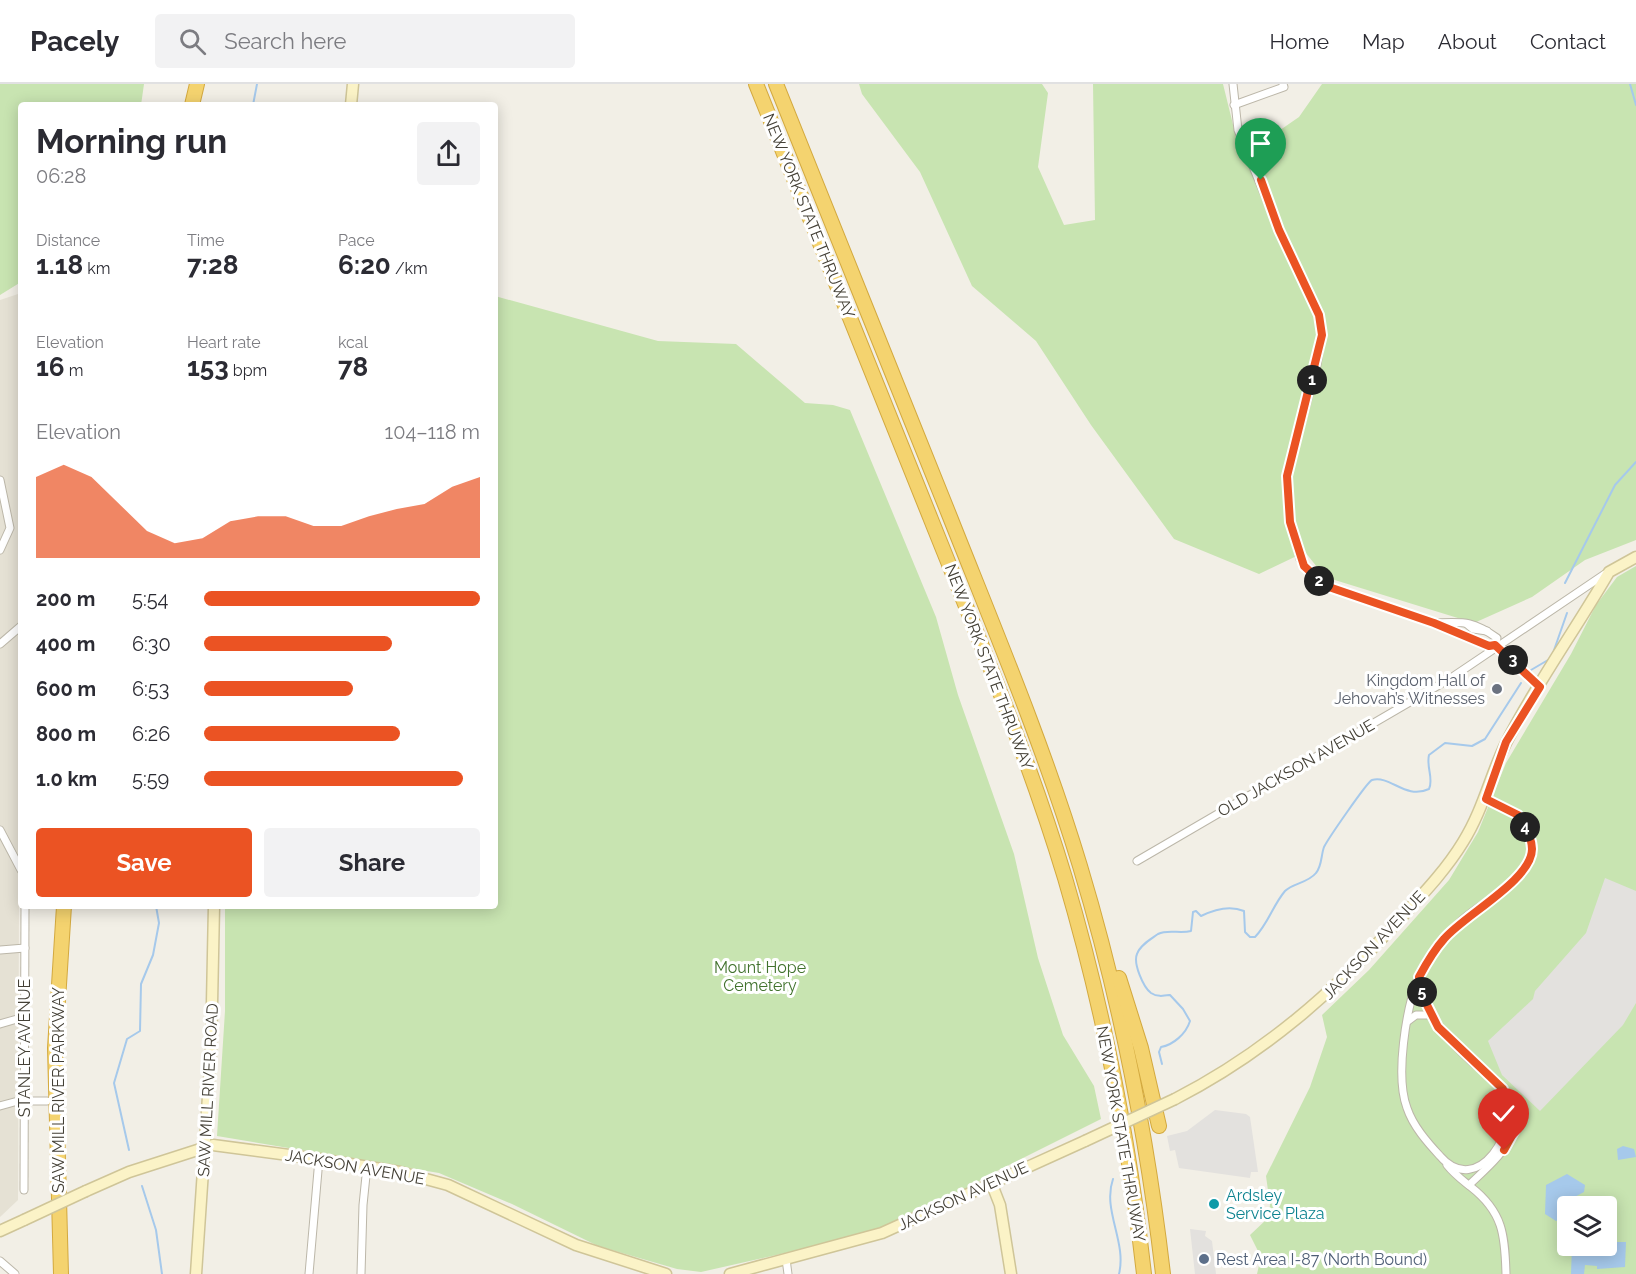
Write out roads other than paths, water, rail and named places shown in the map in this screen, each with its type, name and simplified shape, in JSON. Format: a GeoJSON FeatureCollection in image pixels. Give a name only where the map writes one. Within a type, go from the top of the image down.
{"type":"FeatureCollection","features":[{"type":"Feature","properties":{"kind":"highway"},"geometry":{"type":"LineString","coordinates":[[193,102],[197,84]]}},
{"type":"Feature","properties":{"kind":"highway"},"geometry":{"type":"LineString","coordinates":[[202,102],[206,84]]}},
{"type":"Feature","properties":{"kind":"highway","name":"NEW YORK STATE THRUWAY"},"geometry":{"type":"LineString","coordinates":[[756,84],[1004,700],[1053,839],[1082,939],[1110,1057],[1127,1151],[1144,1274]]}},
{"type":"Feature","properties":{"kind":"highway","name":"NEW YORK STATE THRUWAY"},"geometry":{"type":"LineString","coordinates":[[776,84],[1021,694],[1057,792],[1088,891],[1130,1066],[1149,1169],[1163,1274]]}},
{"type":"Feature","properties":{"kind":"highway"},"geometry":{"type":"LineString","coordinates":[[1088,891],[1138,1040],[1159,1126]]}},
{"type":"Feature","properties":{"kind":"highway","name":"SAW MILL RIVER PARKWAY"},"geometry":{"type":"LineString","coordinates":[[52,1274],[47,1101],[48,991],[55,909]]}},
{"type":"Feature","properties":{"kind":"highway","name":"SAW MILL RIVER PARKWAY"},"geometry":{"type":"LineString","coordinates":[[61,1274],[55,1048],[64,909]]}},
{"type":"Feature","properties":{"kind":"main road"},"geometry":{"type":"LineString","coordinates":[[351,102],[353,84]]}},
{"type":"Feature","properties":{"kind":"main road","name":"OLD JACKSON AVENUE"},"geometry":{"type":"LineString","coordinates":[[1609,572],[1636,557]]}},
{"type":"Feature","properties":{"kind":"main road","name":"JACKSON AVENUE"},"geometry":{"type":"LineString","coordinates":[[730,1274],[892,1229],[1175,1099],[1230,1069],[1289,1028],[1356,968],[1443,870],[1463,843],[1486,799],[1506,742],[1609,572]]}},
{"type":"Feature","properties":{"kind":"main road","name":"SAW MILL RIVER ROAD"},"geometry":{"type":"LineString","coordinates":[[196,1274],[212,1032],[214,909]]}},
{"type":"Feature","properties":{"kind":"main road","name":"JACKSON AVENUE"},"geometry":{"type":"LineString","coordinates":[[0,1231],[129,1172],[213,1145],[367,1166],[448,1185],[576,1245],[666,1274]]}},
{"type":"Feature","properties":{"kind":"main road"},"geometry":{"type":"LineString","coordinates":[[991,1182],[999,1206],[1011,1274]]}},
{"type":"Feature","properties":{"kind":"street"},"geometry":{"type":"LineString","coordinates":[[1233,84],[1239,130],[1279,230],[1319,315],[1322,335],[1317,365],[1287,476],[1290,522],[1300,559],[1309,572],[1326,586],[1434,623],[1463,637],[1489,646],[1498,646]]}},
{"type":"Feature","properties":{"kind":"street"},"geometry":{"type":"LineString","coordinates":[[1234,105],[1284,87],[1283,84]]}},
{"type":"Feature","properties":{"kind":"street"},"geometry":{"type":"LineString","coordinates":[[0,480],[10,528],[0,550]]}},
{"type":"Feature","properties":{"kind":"street","name":"OLD JACKSON AVENUE"},"geometry":{"type":"LineString","coordinates":[[1137,861],[1498,646],[1609,572]]}},
{"type":"Feature","properties":{"kind":"street"},"geometry":{"type":"LineString","coordinates":[[1434,623],[1475,624],[1497,638],[1498,646],[1540,687]]}},
{"type":"Feature","properties":{"kind":"street"},"geometry":{"type":"LineString","coordinates":[[1463,637],[1467,624]]}},
{"type":"Feature","properties":{"kind":"street"},"geometry":{"type":"LineString","coordinates":[[0,644],[18,629]]}},
{"type":"Feature","properties":{"kind":"street"},"geometry":{"type":"LineString","coordinates":[[1479,642],[1485,632]]}},
{"type":"Feature","properties":{"kind":"street"},"geometry":{"type":"LineString","coordinates":[[1486,799],[1518,815],[1532,849],[1527,866],[1514,880],[1464,918],[1443,939],[1419,977],[1407,1021],[1402,1066],[1407,1108],[1423,1137],[1460,1181],[1469,1185],[1496,1210],[1503,1234],[1506,1274]]}},
{"type":"Feature","properties":{"kind":"street"},"geometry":{"type":"LineString","coordinates":[[0,830],[18,864]]}},
{"type":"Feature","properties":{"kind":"street","name":"STANLEY AVENUE"},"geometry":{"type":"LineString","coordinates":[[24,1190],[25,909]]}},
{"type":"Feature","properties":{"kind":"street"},"geometry":{"type":"LineString","coordinates":[[0,950],[24,948]]}},
{"type":"Feature","properties":{"kind":"street"},"geometry":{"type":"LineString","coordinates":[[1419,977],[1430,1015],[1438,1027],[1474,1065],[1493,1077],[1503,1089],[1509,1118],[1516,1128],[1511,1139],[1488,1169],[1469,1185]]}},
{"type":"Feature","properties":{"kind":"street"},"geometry":{"type":"LineString","coordinates":[[1407,1021],[1416,1015],[1430,1015]]}},
{"type":"Feature","properties":{"kind":"street"},"geometry":{"type":"LineString","coordinates":[[0,1024],[24,1017]]}},
{"type":"Feature","properties":{"kind":"street"},"geometry":{"type":"LineString","coordinates":[[0,1106],[23,1101],[47,1101]]}},
{"type":"Feature","properties":{"kind":"street"},"geometry":{"type":"LineString","coordinates":[[1447,1164],[1466,1168],[1487,1162],[1503,1139],[1509,1118]]}},
{"type":"Feature","properties":{"kind":"street"},"geometry":{"type":"LineString","coordinates":[[309,1274],[319,1159]]}},
{"type":"Feature","properties":{"kind":"street"},"geometry":{"type":"LineString","coordinates":[[361,1274],[363,1205],[367,1166]]}},
{"type":"Feature","properties":{"kind":"street"},"geometry":{"type":"LineString","coordinates":[[786,1259],[788,1274]]}},
{"type":"Feature","properties":{"kind":"street"},"geometry":{"type":"LineString","coordinates":[[0,1261],[15,1274]]}},
{"type":"Feature","properties":{"kind":"water"},"geometry":{"type":"Polygon","coordinates":[[[1623,1146],[1634,1149],[1636,1157],[1618,1160],[1617,1149],[1623,1146]]]}},
{"type":"Feature","properties":{"kind":"water"},"geometry":{"type":"Polygon","coordinates":[[[1567,1174],[1585,1185],[1584,1192],[1576,1196],[1557,1196],[1556,1221],[1545,1214],[1546,1185],[1567,1174]]]}},
{"type":"Feature","properties":{"kind":"water"},"geometry":{"type":"Polygon","coordinates":[[[1617,1242],[1626,1242],[1625,1267],[1597,1269],[1597,1266],[1585,1265],[1584,1274],[1571,1274],[1572,1256],[1617,1256],[1617,1242]]]}},
{"type":"Feature","properties":{"kind":"waterway"},"geometry":{"type":"LineString","coordinates":[[254,102],[257,84]]}},
{"type":"Feature","properties":{"kind":"waterway"},"geometry":{"type":"LineString","coordinates":[[1630,84],[1636,105]]}},
{"type":"Feature","properties":{"kind":"waterway"},"geometry":{"type":"LineString","coordinates":[[1565,583],[1615,485],[1636,462]]}},
{"type":"Feature","properties":{"kind":"waterway"},"geometry":{"type":"LineString","coordinates":[[1553,653],[1567,613]]}},
{"type":"Feature","properties":{"kind":"waterway"},"geometry":{"type":"LineString","coordinates":[[1531,670],[1548,660]]}},
{"type":"Feature","properties":{"kind":"waterway"},"geometry":{"type":"LineString","coordinates":[[1162,1064],[1159,1052],[1161,1047],[1178,1038],[1190,1021],[1170,995],[1156,995],[1145,986],[1136,958],[1143,945],[1158,934],[1191,931],[1193,912],[1196,911],[1201,916],[1227,908],[1244,911],[1245,932],[1250,937],[1255,937],[1285,891],[1316,873],[1324,847],[1372,780],[1386,781],[1413,792],[1429,789],[1431,781],[1429,755],[1445,743],[1472,746],[1485,739],[1521,683]]}},
{"type":"Feature","properties":{"kind":"waterway"},"geometry":{"type":"LineString","coordinates":[[129,1150],[114,1083],[127,1039],[140,1031],[141,984],[153,955],[159,923],[157,909]]}},
{"type":"Feature","properties":{"kind":"waterway"},"geometry":{"type":"LineString","coordinates":[[1113,1179],[1110,1202],[1120,1250],[1119,1274]]}},
{"type":"Feature","properties":{"kind":"waterway"},"geometry":{"type":"LineString","coordinates":[[142,1186],[156,1230],[162,1274]]}},
{"type":"Feature","properties":{"kind":"place","name":"Kingdom Hall of Jehovah’s Witnesses"},"geometry":{"type":"Point","coordinates":[1497,689]}},
{"type":"Feature","properties":{"kind":"place","name":"Ardsley Service Plaza"},"geometry":{"type":"Point","coordinates":[1214,1204]}},
{"type":"Feature","properties":{"kind":"place","name":"Rest Area I-87 (North Bound)"},"geometry":{"type":"Point","coordinates":[1204,1259]}},
{"type":"Feature","properties":{"kind":"park label","name":"Mount Hope Cemetery"},"geometry":{"type":"Point","coordinates":[760,976]}}]}
